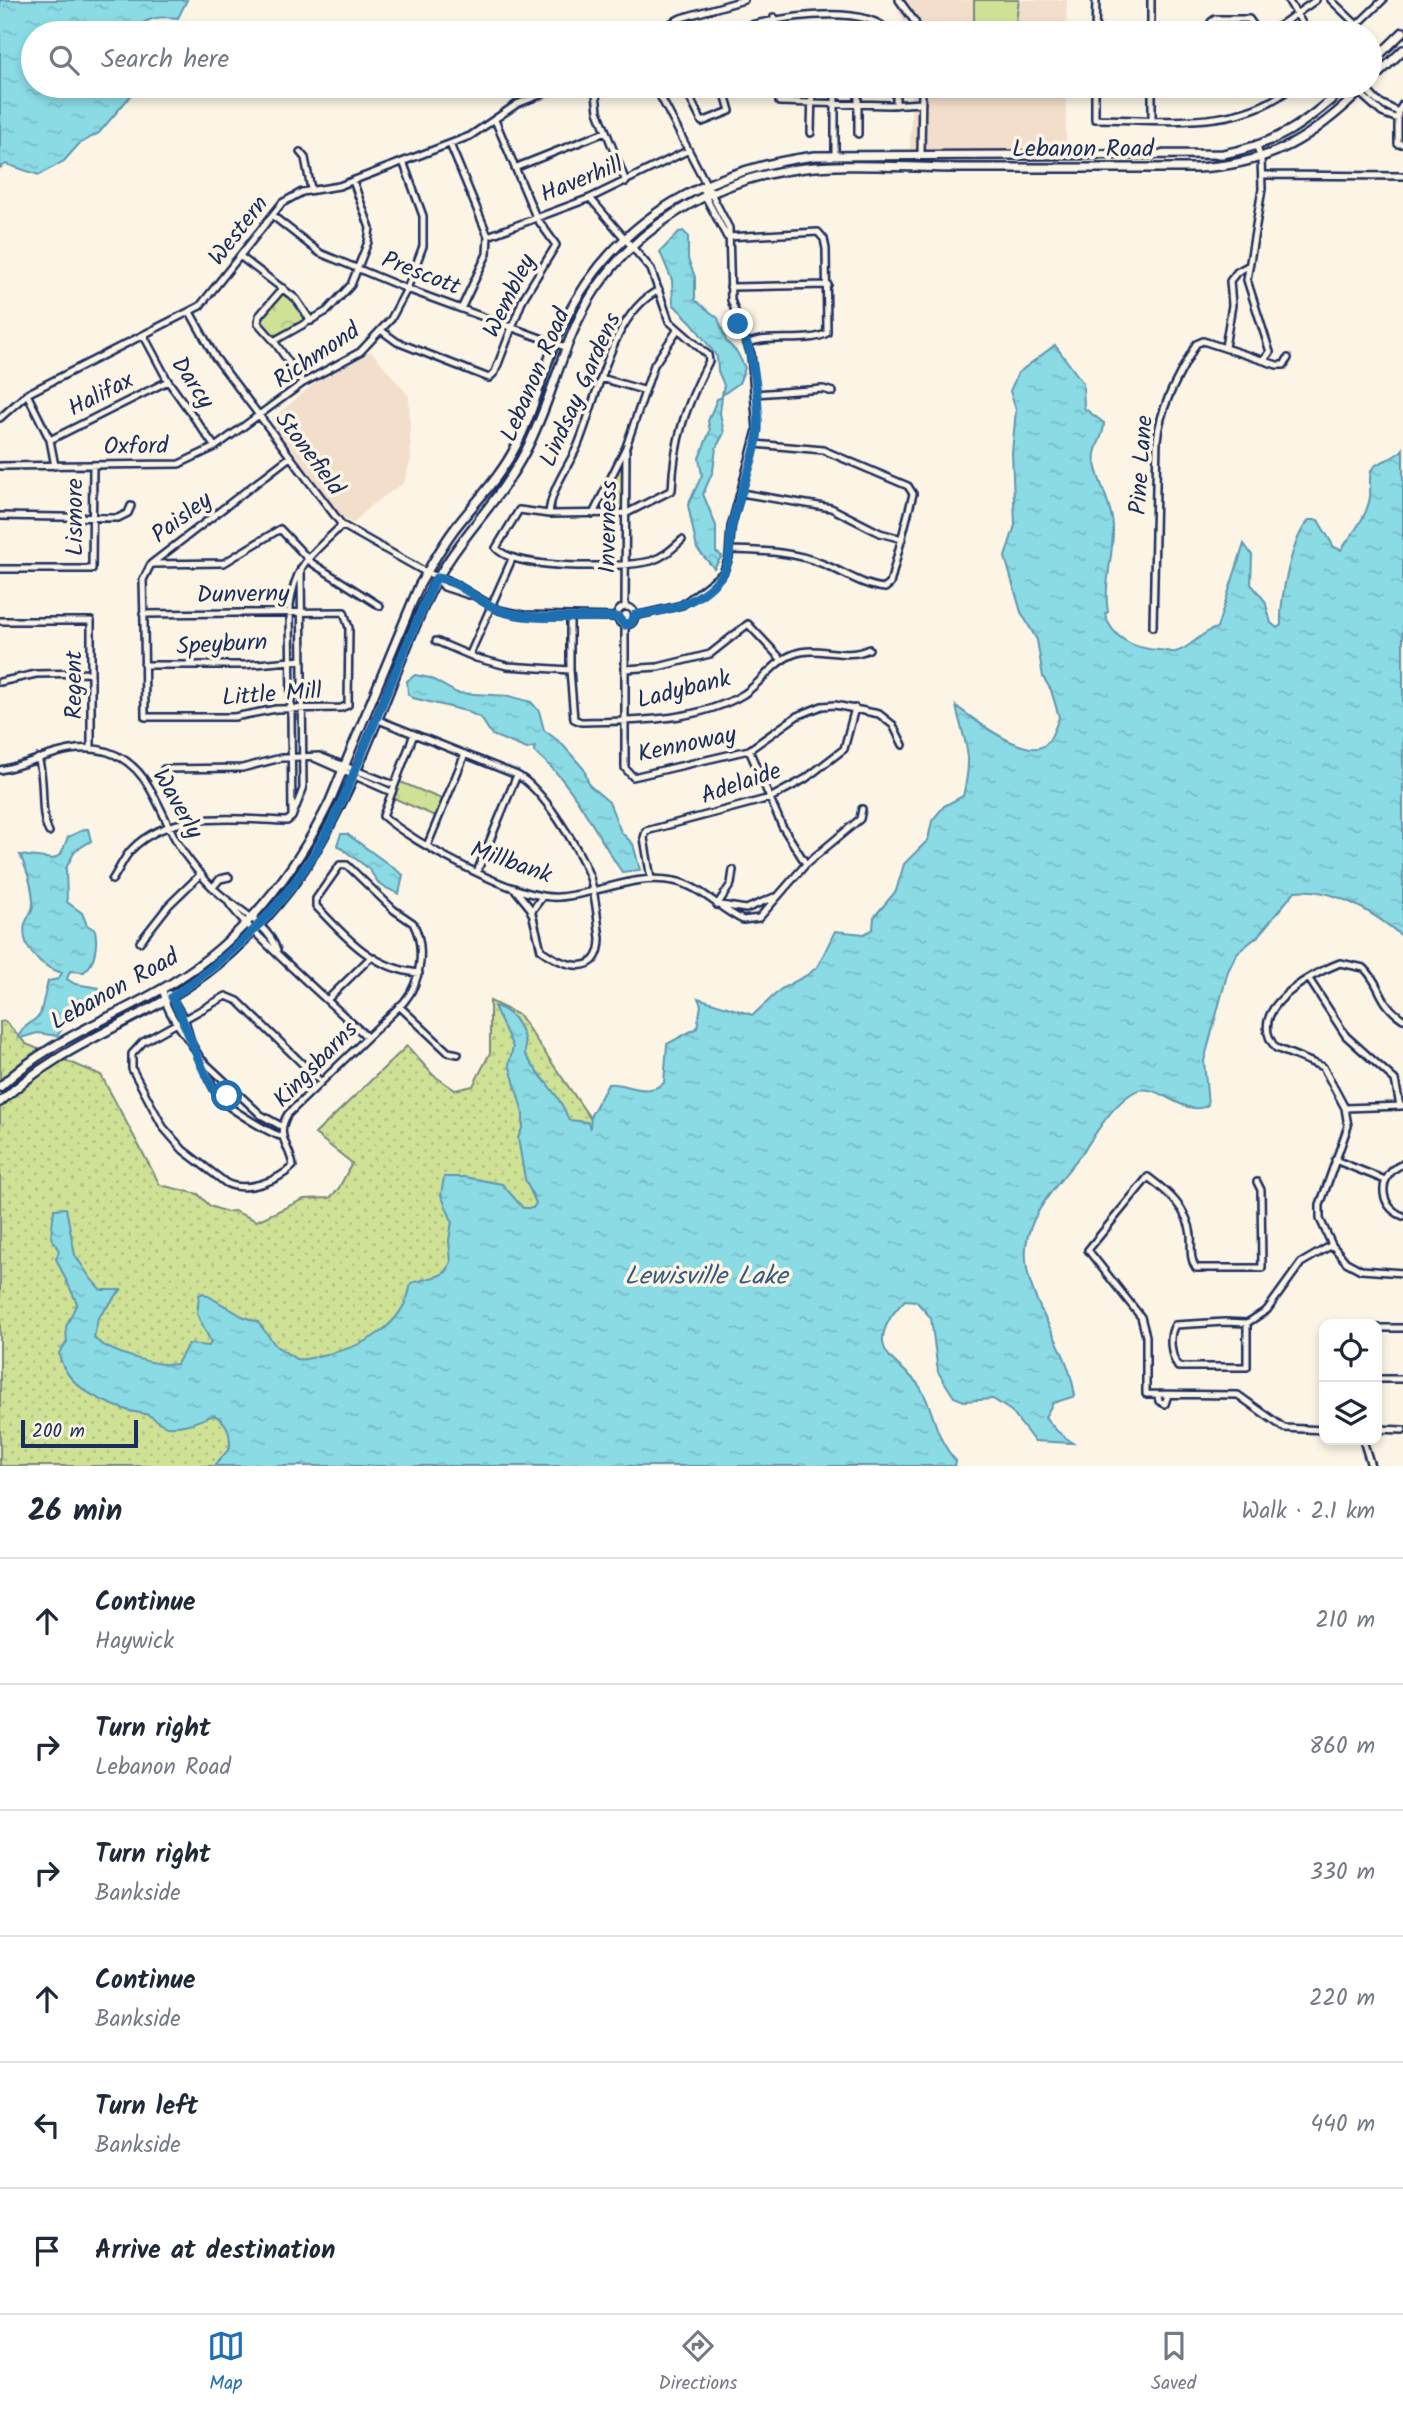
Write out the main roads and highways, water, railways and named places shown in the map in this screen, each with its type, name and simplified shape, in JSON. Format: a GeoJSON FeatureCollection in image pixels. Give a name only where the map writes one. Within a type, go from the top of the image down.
{"type":"FeatureCollection","features":[{"type":"Feature","properties":{"kind":"main road"},"geometry":{"type":"LineString","coordinates":[[1382,52],[1403,32]]}},
{"type":"Feature","properties":{"kind":"main road","name":"Lebanon Road"},"geometry":{"type":"LineString","coordinates":[[1382,70],[1403,50]]}},
{"type":"Feature","properties":{"kind":"main road","name":"Lebanon Road"},"geometry":{"type":"LineString","coordinates":[[0,1087],[46,1050],[163,989],[208,958],[248,920],[300,857],[343,768],[427,573],[516,447],[531,416],[555,343],[583,288],[625,239],[668,204],[704,184],[776,161],[835,156],[1198,155],[1257,148],[1307,122],[1335,98]]}},
{"type":"Feature","properties":{"kind":"main road","name":"Lebanon Road"},"geometry":{"type":"LineString","coordinates":[[0,1102],[55,1057],[168,999],[215,966],[259,925],[312,857],[354,773],[436,578],[455,547],[505,486],[522,459],[545,409],[565,347],[595,290],[632,247],[659,223],[708,194],[782,171],[821,168],[1197,168],[1242,164],[1261,159],[1319,129],[1352,98]]}},
{"type":"Feature","properties":{"kind":"main road"},"geometry":{"type":"LineString","coordinates":[[921,168],[922,155]]}},
{"type":"Feature","properties":{"kind":"water"},"geometry":{"type":"Polygon","coordinates":[[[0,0],[187,0],[178,18],[165,17],[147,21],[21,21],[21,98],[129,98],[99,133],[79,144],[64,161],[39,175],[6,164],[0,168],[0,0]]]}},
{"type":"Feature","properties":{"kind":"water"},"geometry":{"type":"Polygon","coordinates":[[[683,231],[688,236],[688,259],[695,277],[695,300],[718,318],[726,341],[737,352],[745,368],[739,383],[722,395],[724,385],[718,371],[717,357],[692,323],[673,304],[672,280],[660,252],[683,231]]]}},
{"type":"Feature","properties":{"kind":"water","name":"Lewisville Lake"},"geometry":{"type":"Polygon","coordinates":[[[1055,345],[1083,383],[1084,408],[1104,423],[1095,461],[1110,508],[1113,527],[1107,591],[1108,612],[1105,614],[1113,630],[1133,645],[1175,652],[1217,628],[1244,544],[1252,555],[1251,584],[1265,601],[1271,623],[1277,628],[1281,625],[1282,600],[1292,555],[1309,520],[1318,520],[1334,547],[1341,550],[1366,511],[1372,469],[1403,449],[1403,937],[1353,903],[1324,893],[1295,891],[1258,936],[1237,953],[1228,971],[1204,1061],[1208,1105],[1190,1107],[1152,1091],[1143,1089],[1134,1092],[1110,1113],[1047,1198],[1028,1234],[1028,1272],[1035,1295],[1071,1376],[1075,1396],[1053,1403],[1045,1417],[1073,1443],[1034,1441],[1011,1411],[993,1399],[964,1401],[954,1397],[938,1372],[931,1318],[916,1301],[905,1300],[887,1325],[883,1336],[885,1349],[920,1387],[943,1442],[956,1461],[955,1466],[214,1466],[230,1448],[230,1438],[223,1421],[214,1415],[186,1425],[167,1426],[148,1415],[105,1402],[75,1382],[62,1364],[59,1353],[67,1342],[66,1327],[77,1303],[56,1259],[59,1251],[51,1237],[54,1209],[66,1208],[75,1255],[91,1279],[101,1290],[121,1290],[98,1318],[94,1338],[110,1348],[146,1361],[177,1364],[188,1344],[209,1346],[211,1342],[197,1314],[199,1295],[203,1293],[242,1316],[258,1322],[276,1346],[296,1359],[337,1352],[365,1341],[390,1324],[407,1299],[411,1283],[446,1272],[451,1262],[449,1241],[452,1221],[441,1195],[444,1177],[464,1177],[502,1184],[523,1208],[533,1208],[536,1203],[525,1179],[518,1138],[523,1126],[523,1113],[509,1064],[513,1047],[494,1006],[508,1013],[518,1024],[524,1039],[525,1054],[560,1101],[569,1120],[587,1122],[590,1127],[591,1115],[608,1084],[650,1089],[664,1083],[667,1044],[697,1028],[701,1005],[698,998],[753,1015],[781,989],[818,966],[835,931],[864,934],[873,929],[874,917],[896,891],[904,864],[928,840],[932,821],[944,806],[963,796],[968,759],[956,706],[1000,736],[1025,747],[1045,745],[1059,717],[1051,690],[1043,677],[1037,640],[1021,612],[1005,557],[1015,525],[1012,452],[1016,410],[1010,391],[1018,373],[1055,345]]]}},
{"type":"Feature","properties":{"kind":"water"},"geometry":{"type":"Polygon","coordinates":[[[722,397],[720,413],[724,433],[716,448],[713,471],[703,494],[716,526],[716,552],[722,556],[714,568],[697,549],[688,505],[702,475],[699,458],[710,431],[708,421],[717,399],[722,397]]]}},
{"type":"Feature","properties":{"kind":"water"},"geometry":{"type":"Polygon","coordinates":[[[415,675],[430,678],[457,693],[509,696],[531,702],[539,711],[544,730],[561,743],[584,769],[589,785],[609,802],[621,832],[633,844],[640,870],[622,872],[572,793],[561,778],[534,752],[535,747],[527,749],[492,735],[481,718],[466,711],[413,698],[408,694],[407,681],[415,675]]]}},
{"type":"Feature","properties":{"kind":"water"},"geometry":{"type":"Polygon","coordinates":[[[88,829],[91,841],[75,851],[66,868],[67,902],[82,913],[87,925],[95,930],[96,947],[88,968],[84,972],[70,971],[67,979],[75,984],[99,988],[102,999],[73,1014],[57,1036],[37,1033],[21,1038],[18,1037],[23,1029],[40,1015],[48,981],[58,979],[62,973],[40,961],[29,949],[26,941],[25,924],[32,910],[33,898],[20,855],[53,859],[61,854],[68,837],[88,829]]]}},
{"type":"Feature","properties":{"kind":"water"},"geometry":{"type":"Polygon","coordinates":[[[341,834],[347,834],[403,875],[399,894],[380,885],[368,868],[337,845],[341,834]]]}}]}
